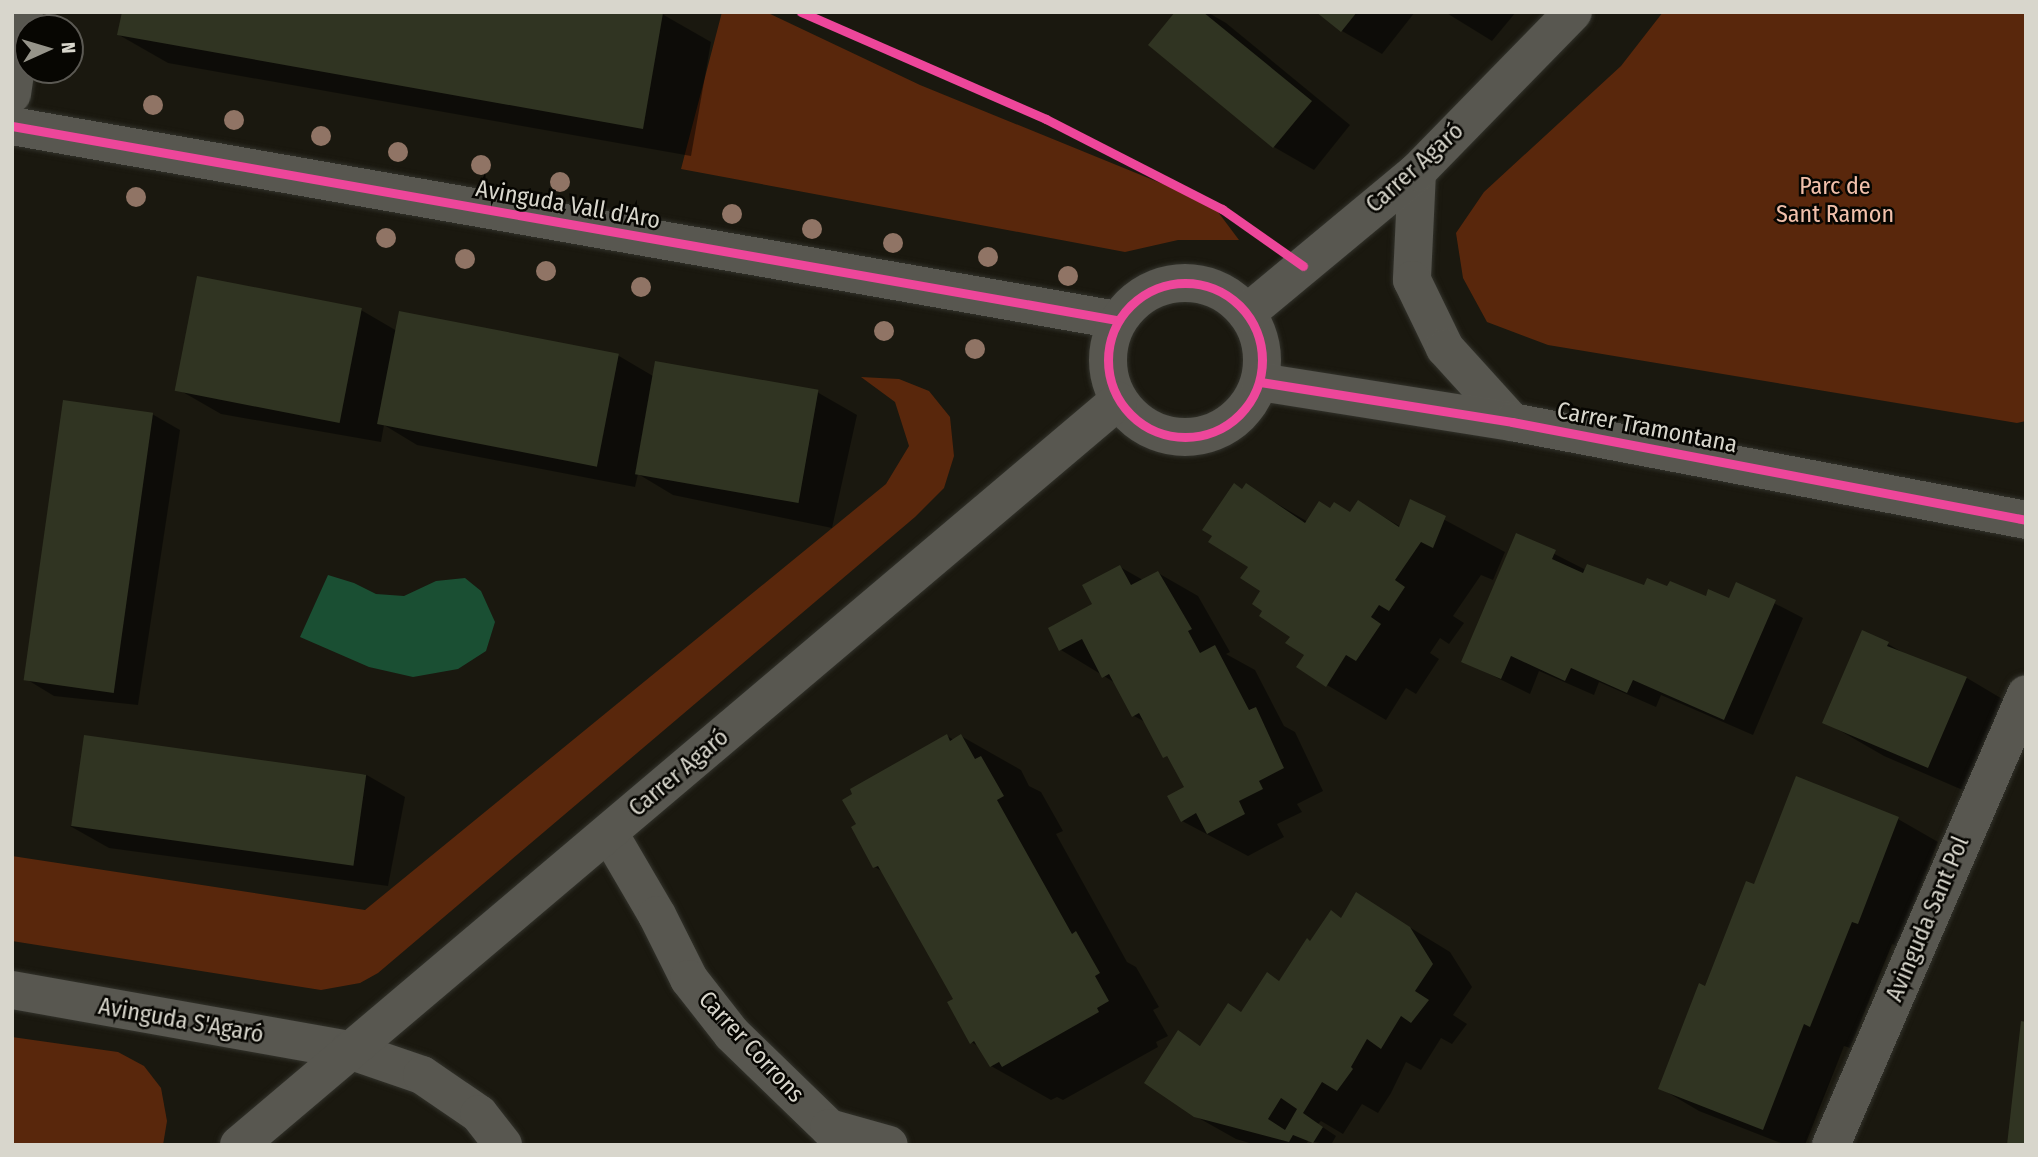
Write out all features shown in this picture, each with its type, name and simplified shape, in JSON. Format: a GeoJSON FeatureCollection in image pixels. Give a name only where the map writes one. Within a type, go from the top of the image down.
{"type":"FeatureCollection","features":[{"type":"Feature","properties":{"kind":"street"},"geometry":{"type":"LineString","coordinates":[[12,94],[24,12]]}},
{"type":"Feature","properties":{"kind":"street","name":"Carrer Agaró"},"geometry":{"type":"LineString","coordinates":[[1247,313],[1417,172],[1573,12]]}},
{"type":"Feature","properties":{"kind":"street","name":"Avinguda Vall d'Aro"},"geometry":{"type":"LineString","coordinates":[[12,126],[1117,320]]}},
{"type":"Feature","properties":{"kind":"street"},"geometry":{"type":"LineString","coordinates":[[1417,172],[1412,280],[1445,348],[1512,422]]}},
{"type":"Feature","properties":{"kind":"street"},"geometry":{"type":"LineString","coordinates":[[1187,282],[1221,291],[1247,313],[1257,331],[1262,355],[1260,382],[1250,404],[1235,420],[1219,431],[1193,438],[1159,434],[1136,421],[1118,401],[1107,371],[1108,344],[1117,320],[1137,298],[1160,286],[1187,282]]}},
{"type":"Feature","properties":{"kind":"street","name":"Carrer Tramontana"},"geometry":{"type":"LineString","coordinates":[[1260,382],[1512,422],[2026,520]]}},
{"type":"Feature","properties":{"kind":"street","name":"Carrer Agaró"},"geometry":{"type":"LineString","coordinates":[[239,1145],[1118,401]]}},
{"type":"Feature","properties":{"kind":"street","name":"Avinguda Sant Pol"},"geometry":{"type":"LineString","coordinates":[[1831,1145],[2026,694]]}},
{"type":"Feature","properties":{"kind":"street","name":"Carrer Corrons"},"geometry":{"type":"LineString","coordinates":[[609,833],[657,915],[689,979],[732,1034],[829,1128],[889,1145]]}},
{"type":"Feature","properties":{"kind":"street","name":"Avinguda S'Agaró"},"geometry":{"type":"LineString","coordinates":[[12,990],[349,1050],[422,1074],[479,1114],[503,1145]]}},
{"type":"Feature","properties":{"kind":"green space"},"geometry":{"type":"Polygon","coordinates":[[[722,12],[766,12],[920,85],[1212,204],[1239,240],[1178,240],[1125,252],[681,169],[722,12]]]}},
{"type":"Feature","properties":{"kind":"green space","name":"Parc de Sant Ramon"},"geometry":{"type":"Polygon","coordinates":[[[1663,12],[2026,12],[2026,421],[2017,423],[1548,345],[1487,322],[1463,278],[1456,233],[1484,192],[1621,66],[1663,12]]]}},
{"type":"Feature","properties":{"kind":"green space"},"geometry":{"type":"Polygon","coordinates":[[[861,377],[899,379],[929,391],[950,417],[954,456],[944,488],[915,517],[378,973],[360,983],[321,990],[12,941],[12,856],[365,910],[886,484],[909,446],[895,402],[861,377]]]}},
{"type":"Feature","properties":{"kind":"green space"},"geometry":{"type":"Polygon","coordinates":[[[12,1037],[118,1052],[144,1066],[161,1088],[167,1121],[163,1145],[12,1145],[12,1037]]]}},
{"type":"Feature","properties":{"kind":"shaded area"},"geometry":{"type":"Polygon","coordinates":[[[328,575],[354,583],[376,594],[404,596],[436,581],[465,578],[481,591],[495,622],[486,651],[458,669],[413,677],[369,667],[300,637],[328,575]]]}},
{"type":"Feature","properties":{"kind":"building"},"geometry":{"type":"Polygon","coordinates":[[[122,12],[663,13],[643,129],[117,35],[122,12]]]}},
{"type":"Feature","properties":{"kind":"building"},"geometry":{"type":"Polygon","coordinates":[[[1175,12],[1203,12],[1312,101],[1273,148],[1148,45],[1175,12]]]}},
{"type":"Feature","properties":{"kind":"building"},"geometry":{"type":"Polygon","coordinates":[[[1316,12],[1357,12],[1341,32],[1316,12]]]}},
{"type":"Feature","properties":{"kind":"building"},"geometry":{"type":"Polygon","coordinates":[[[197,276],[362,308],[340,423],[175,391],[197,276]]]}},
{"type":"Feature","properties":{"kind":"building"},"geometry":{"type":"Polygon","coordinates":[[[399,311],[619,354],[597,467],[377,424],[399,311]]]}},
{"type":"Feature","properties":{"kind":"building"},"geometry":{"type":"Polygon","coordinates":[[[655,361],[818,390],[799,503],[635,474],[655,361]]]}},
{"type":"Feature","properties":{"kind":"building"},"geometry":{"type":"Polygon","coordinates":[[[63,400],[153,413],[114,693],[24,680],[63,400]]]}},
{"type":"Feature","properties":{"kind":"building"},"geometry":{"type":"Polygon","coordinates":[[[1234,483],[1242,489],[1246,483],[1305,523],[1319,501],[1330,508],[1334,502],[1350,512],[1358,500],[1399,527],[1410,499],[1446,516],[1433,548],[1421,542],[1395,580],[1405,587],[1389,611],[1379,605],[1371,617],[1381,624],[1356,661],[1346,655],[1326,687],[1296,667],[1304,655],[1285,643],[1290,637],[1259,616],[1262,611],[1252,604],[1260,591],[1240,578],[1248,567],[1208,542],[1212,536],[1202,530],[1234,483]]]}},
{"type":"Feature","properties":{"kind":"building"},"geometry":{"type":"Polygon","coordinates":[[[1516,533],[1556,550],[1552,559],[1583,573],[1587,564],[1644,585],[1647,578],[1667,586],[1670,581],[1706,596],[1708,589],[1729,598],[1736,582],[1776,600],[1724,720],[1633,680],[1627,693],[1571,668],[1565,681],[1511,656],[1501,679],[1461,662],[1516,533]]]}},
{"type":"Feature","properties":{"kind":"building"},"geometry":{"type":"Polygon","coordinates":[[[1120,565],[1131,585],[1158,571],[1192,629],[1188,631],[1200,653],[1215,645],[1249,710],[1256,707],[1284,768],[1259,781],[1263,789],[1239,801],[1245,814],[1207,834],[1196,813],[1181,822],[1167,796],[1184,787],[1167,756],[1163,758],[1139,713],[1132,717],[1109,674],[1102,678],[1082,639],[1059,651],[1048,628],[1092,604],[1082,585],[1120,565]]]}},
{"type":"Feature","properties":{"kind":"building"},"geometry":{"type":"Polygon","coordinates":[[[1862,630],[1889,642],[1887,646],[1967,677],[1928,768],[1822,723],[1862,630]]]}},
{"type":"Feature","properties":{"kind":"building"},"geometry":{"type":"Polygon","coordinates":[[[947,734],[950,741],[961,734],[975,759],[981,756],[1004,796],[997,800],[1072,934],[1076,931],[1100,973],[1095,976],[1109,1001],[1097,1008],[1099,1012],[1002,1067],[999,1062],[990,1067],[974,1041],[970,1044],[947,1002],[953,999],[878,866],[873,868],[851,827],[856,824],[842,800],[852,794],[850,789],[947,734]]]}},
{"type":"Feature","properties":{"kind":"building"},"geometry":{"type":"Polygon","coordinates":[[[84,735],[366,775],[353,866],[71,826],[84,735]]]}},
{"type":"Feature","properties":{"kind":"building"},"geometry":{"type":"Polygon","coordinates":[[[1796,776],[1899,817],[1858,924],[1852,922],[1810,1027],[1804,1024],[1763,1130],[1658,1089],[1699,983],[1705,986],[1746,881],[1754,884],[1796,776]]]}},
{"type":"Feature","properties":{"kind":"building"},"geometry":{"type":"Polygon","coordinates":[[[1356,892],[1410,927],[1433,964],[1415,991],[1429,1000],[1411,1023],[1401,1016],[1381,1049],[1367,1039],[1351,1067],[1353,1069],[1337,1091],[1322,1082],[1303,1113],[1323,1127],[1313,1143],[1293,1135],[1289,1142],[1194,1117],[1144,1083],[1178,1030],[1200,1046],[1228,1003],[1241,1012],[1267,972],[1279,981],[1307,938],[1310,941],[1331,910],[1341,918],[1356,892]],[[1281,1098],[1268,1119],[1285,1130],[1297,1109],[1281,1098]]]}},
{"type":"Feature","properties":{"kind":"building"},"geometry":{"type":"Polygon","coordinates":[[[2021,1021],[2026,1022],[2026,1145],[2007,1145],[2021,1021]]]}},
{"type":"Feature","properties":{"kind":"cycle path"},"geometry":{"type":"LineString","coordinates":[[801,12],[1046,119],[1222,209],[1303,266]]}},
{"type":"Feature","properties":{"kind":"cycle path"},"geometry":{"type":"LineString","coordinates":[[12,126],[1117,320]]}},
{"type":"Feature","properties":{"kind":"cycle path"},"geometry":{"type":"LineString","coordinates":[[1185,283],[1215,288],[1240,305],[1257,330],[1262,360],[1257,390],[1240,415],[1215,432],[1185,437],[1155,432],[1130,415],[1113,390],[1108,360],[1113,330],[1130,305],[1155,288],[1185,283]]}},
{"type":"Feature","properties":{"kind":"cycle path"},"geometry":{"type":"LineString","coordinates":[[1260,382],[1512,422],[2026,520]]}}]}
